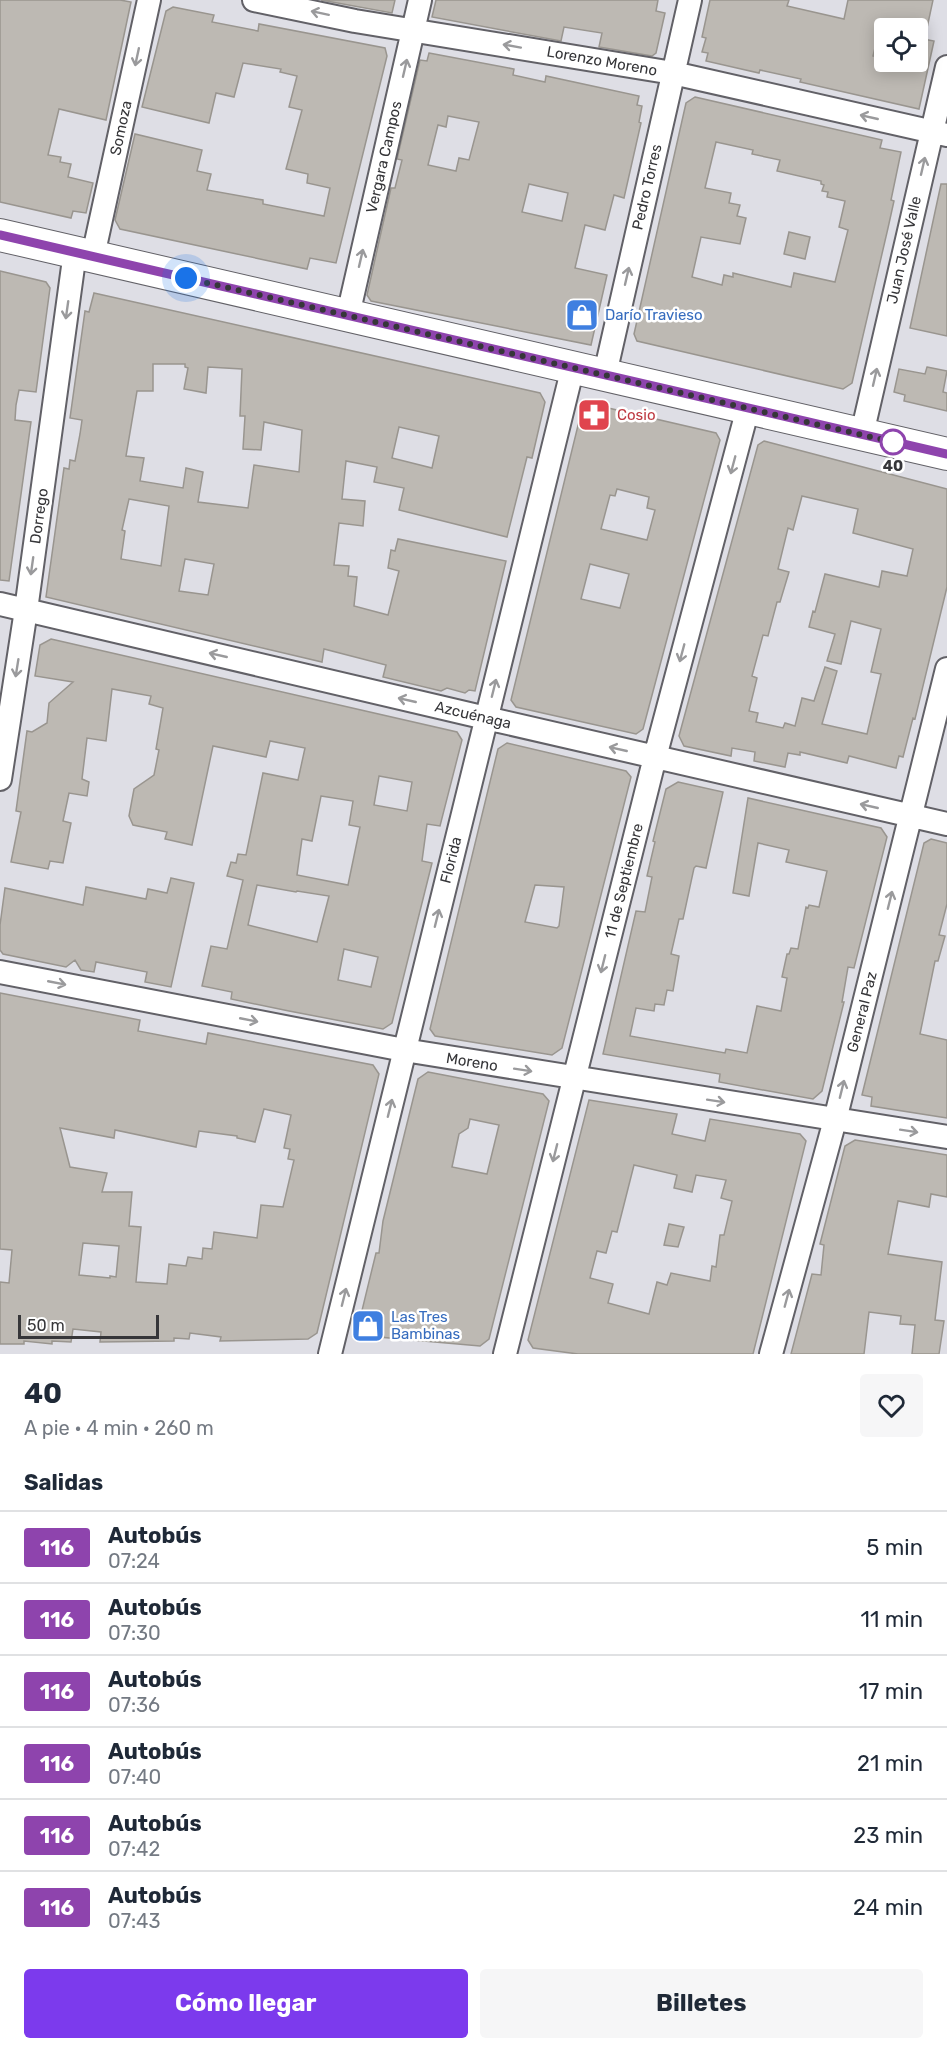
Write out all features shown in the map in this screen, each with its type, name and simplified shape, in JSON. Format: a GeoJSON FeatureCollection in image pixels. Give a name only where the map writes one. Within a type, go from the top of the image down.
{"type":"FeatureCollection","features":[{"type":"Feature","properties":{"kind":"main road"},"geometry":{"type":"LineString","coordinates":[[0,235],[947,454]]}},
{"type":"Feature","properties":{"kind":"street","name":"Somoza"},"geometry":{"type":"LineString","coordinates":[[84,254],[149,0]]}},
{"type":"Feature","properties":{"kind":"street","name":"Lorenzo Moreno"},"geometry":{"type":"LineString","coordinates":[[254,0],[356,21],[673,73],[939,133]]}},
{"type":"Feature","properties":{"kind":"street","name":"Vergara Campos"},"geometry":{"type":"LineString","coordinates":[[348,315],[420,0]]}},
{"type":"Feature","properties":{"kind":"street","name":"Pedro Torres"},"geometry":{"type":"LineString","coordinates":[[605,374],[690,0]]}},
{"type":"Feature","properties":{"kind":"street","name":"Juan José Valle"},"geometry":{"type":"LineString","coordinates":[[862,434],[939,133],[947,67]]}},
{"type":"Feature","properties":{"kind":"street","name":"Dorrego"},"geometry":{"type":"LineString","coordinates":[[0,779],[84,254]]}},
{"type":"Feature","properties":{"kind":"street","name":"Florida"},"geometry":{"type":"LineString","coordinates":[[330,1354],[573,367]]}},
{"type":"Feature","properties":{"kind":"street","name":"11 de Septiembre"},"geometry":{"type":"LineString","coordinates":[[505,1354],[655,757],[748,408]]}},
{"type":"Feature","properties":{"kind":"street","name":"Azcuénaga"},"geometry":{"type":"LineString","coordinates":[[0,604],[947,824]]}},
{"type":"Feature","properties":{"kind":"street","name":"General Paz"},"geometry":{"type":"LineString","coordinates":[[771,1354],[835,1120],[947,669]]}},
{"type":"Feature","properties":{"kind":"street","name":"Moreno"},"geometry":{"type":"LineString","coordinates":[[0,972],[404,1050],[947,1137]]}},
{"type":"Feature","properties":{"kind":"building"},"geometry":{"type":"Polygon","coordinates":[[[0,0],[120,0],[131,2],[106,120],[59,109],[48,155],[61,157],[60,162],[71,164],[68,177],[93,183],[86,213],[73,211],[71,218],[0,202],[0,0]]]}},
{"type":"Feature","properties":{"kind":"building"},"geometry":{"type":"Polygon","coordinates":[[[321,0],[395,0],[392,13],[321,0]]]}},
{"type":"Feature","properties":{"kind":"building"},"geometry":{"type":"Polygon","coordinates":[[[436,0],[658,0],[656,11],[665,13],[656,53],[652,56],[599,47],[602,33],[564,27],[561,41],[432,17],[436,0]]]}},
{"type":"Feature","properties":{"kind":"building"},"geometry":{"type":"Polygon","coordinates":[[[710,0],[789,0],[787,6],[844,19],[848,0],[933,0],[928,23],[928,18],[874,18],[874,72],[927,72],[919,109],[800,82],[801,79],[760,70],[759,73],[706,61],[708,53],[702,52],[706,38],[702,37],[710,0]]]}},
{"type":"Feature","properties":{"kind":"building"},"geometry":{"type":"Polygon","coordinates":[[[173,7],[214,15],[212,22],[258,31],[259,24],[385,48],[387,56],[336,263],[310,258],[307,269],[120,229],[115,220],[135,134],[202,150],[197,171],[211,174],[207,190],[263,200],[263,204],[324,216],[330,188],[307,183],[308,174],[286,169],[302,110],[289,107],[297,76],[280,72],[281,69],[243,63],[234,97],[216,93],[209,123],[142,107],[166,11],[173,7]]]}},
{"type":"Feature","properties":{"kind":"building"},"geometry":{"type":"Polygon","coordinates":[[[928,40],[934,41],[928,68],[928,40]]]}},
{"type":"Feature","properties":{"kind":"building"},"geometry":{"type":"Polygon","coordinates":[[[429,53],[514,69],[513,75],[545,82],[546,76],[639,96],[637,105],[642,106],[639,122],[641,123],[624,198],[614,195],[605,230],[585,225],[575,268],[607,275],[591,345],[371,301],[367,295],[391,188],[395,188],[402,160],[397,159],[420,60],[427,61],[429,53]],[[448,116],[446,127],[438,125],[428,165],[456,171],[459,158],[469,160],[479,122],[448,116]],[[529,184],[522,212],[562,221],[568,193],[529,184]]]}},
{"type":"Feature","properties":{"kind":"building"},"geometry":{"type":"Polygon","coordinates":[[[695,97],[882,140],[880,148],[901,152],[891,200],[894,201],[852,383],[843,389],[637,341],[634,334],[686,103],[695,97]],[[716,142],[705,188],[731,193],[729,203],[740,205],[737,216],[746,218],[740,244],[701,237],[692,277],[722,285],[724,275],[733,277],[733,273],[791,287],[794,273],[835,282],[848,230],[839,227],[845,201],[827,197],[828,192],[822,191],[824,185],[821,181],[777,171],[780,160],[752,154],[753,150],[716,142]]]}},
{"type":"Feature","properties":{"kind":"building"},"geometry":{"type":"Polygon","coordinates":[[[941,184],[947,184],[947,336],[910,328],[941,184]]]}},
{"type":"Feature","properties":{"kind":"building"},"geometry":{"type":"Polygon","coordinates":[[[789,232],[810,237],[805,259],[784,254],[789,232]]]}},
{"type":"Feature","properties":{"kind":"building"},"geometry":{"type":"Polygon","coordinates":[[[0,271],[46,282],[50,288],[36,392],[19,390],[16,405],[15,420],[31,422],[9,581],[0,580],[0,271]]]}},
{"type":"Feature","properties":{"kind":"building"},"geometry":{"type":"Polygon","coordinates":[[[94,293],[540,393],[545,402],[532,458],[527,457],[507,537],[399,510],[404,488],[374,482],[377,467],[346,461],[342,499],[365,501],[363,526],[339,523],[334,565],[349,566],[348,576],[357,577],[354,606],[388,615],[399,571],[388,568],[391,550],[395,551],[398,539],[506,561],[475,691],[469,690],[465,693],[447,688],[441,691],[383,677],[386,665],[324,649],[322,662],[46,597],[64,468],[69,469],[70,460],[75,461],[80,434],[82,420],[70,418],[85,311],[89,312],[94,293]],[[153,364],[153,391],[137,391],[126,456],[144,458],[140,481],[183,488],[186,468],[203,472],[198,502],[248,508],[254,465],[299,472],[302,430],[264,422],[261,450],[243,449],[245,416],[240,416],[242,369],[208,367],[206,393],[184,389],[188,368],[185,364],[153,364]],[[399,427],[392,458],[432,468],[439,436],[399,427]],[[129,499],[122,530],[125,531],[121,559],[161,566],[169,506],[129,499]],[[185,559],[179,591],[208,595],[214,564],[185,559]]]}},
{"type":"Feature","properties":{"kind":"building"},"geometry":{"type":"Polygon","coordinates":[[[927,367],[947,371],[943,392],[947,393],[947,411],[904,401],[905,395],[894,392],[899,369],[925,374],[927,367]]]}},
{"type":"Feature","properties":{"kind":"building"},"geometry":{"type":"Polygon","coordinates":[[[591,404],[716,433],[720,440],[643,729],[636,734],[516,707],[511,700],[582,409],[591,404]],[[617,489],[615,496],[610,495],[601,529],[647,540],[655,510],[647,508],[649,497],[617,489]],[[590,564],[581,599],[620,608],[629,574],[590,564]]]}},
{"type":"Feature","properties":{"kind":"building"},"geometry":{"type":"Polygon","coordinates":[[[764,441],[947,489],[947,587],[915,719],[913,718],[903,757],[899,756],[896,768],[849,756],[847,763],[800,752],[800,755],[788,753],[785,767],[754,761],[755,752],[732,748],[731,756],[684,746],[679,736],[758,445],[764,441]],[[802,496],[793,530],[788,528],[778,569],[789,572],[780,602],[777,602],[768,636],[763,635],[752,676],[757,678],[749,711],[758,713],[756,722],[783,728],[785,723],[795,726],[802,698],[814,701],[825,667],[837,671],[822,724],[867,734],[881,674],[871,672],[881,629],[851,621],[841,664],[827,661],[835,634],[809,627],[825,574],[879,587],[882,571],[907,576],[913,549],[853,533],[858,509],[802,496]]]}},
{"type":"Feature","properties":{"kind":"building"},"geometry":{"type":"Polygon","coordinates":[[[51,639],[457,732],[462,740],[440,826],[427,824],[422,861],[432,863],[392,1023],[383,1029],[289,1011],[231,999],[232,992],[202,986],[211,946],[227,949],[243,880],[227,876],[231,862],[236,863],[238,854],[246,855],[263,773],[298,780],[305,748],[270,741],[266,757],[213,746],[192,845],[165,839],[167,832],[133,825],[129,816],[134,789],[154,775],[163,708],[149,704],[151,696],[112,689],[106,741],[87,738],[82,779],[89,782],[87,796],[69,793],[63,821],[71,823],[63,863],[50,861],[48,869],[11,862],[21,812],[16,811],[27,731],[32,732],[47,723],[49,703],[73,682],[35,676],[40,645],[51,639]],[[379,776],[374,805],[407,811],[412,782],[379,776]],[[321,796],[312,841],[302,839],[297,875],[348,885],[360,827],[349,825],[353,801],[321,796]],[[257,885],[248,925],[317,942],[329,896],[257,885]],[[344,949],[338,980],[371,987],[378,957],[344,949]]]}},
{"type":"Feature","properties":{"kind":"building"},"geometry":{"type":"Polygon","coordinates":[[[507,743],[626,771],[631,777],[562,1048],[552,1055],[435,1036],[430,1029],[498,749],[507,743]],[[535,885],[525,922],[557,928],[564,887],[535,885]]]}},
{"type":"Feature","properties":{"kind":"building"},"geometry":{"type":"Polygon","coordinates":[[[678,782],[723,792],[706,868],[696,866],[694,868],[683,919],[679,919],[671,954],[679,956],[673,991],[667,990],[664,1005],[655,1004],[654,1011],[636,1008],[630,1036],[725,1053],[726,1049],[747,1053],[757,1006],[781,1011],[787,978],[782,977],[787,954],[791,948],[798,949],[806,907],[808,908],[809,905],[819,907],[827,871],[786,862],[789,850],[758,843],[749,896],[733,893],[748,798],[881,828],[887,837],[854,968],[848,967],[842,1002],[844,1002],[822,1091],[813,1099],[719,1082],[720,1074],[603,1054],[636,911],[645,912],[652,877],[647,876],[666,789],[678,782]]]}},
{"type":"Feature","properties":{"kind":"building"},"geometry":{"type":"Polygon","coordinates":[[[931,839],[947,843],[947,904],[939,935],[945,936],[938,961],[935,961],[920,1034],[947,1040],[947,1118],[871,1106],[872,1097],[862,1095],[924,843],[931,839]]]}},
{"type":"Feature","properties":{"kind":"building"},"geometry":{"type":"Polygon","coordinates":[[[171,878],[194,883],[171,987],[145,982],[147,972],[96,962],[94,972],[81,970],[75,960],[66,967],[3,954],[0,950],[0,925],[5,888],[83,905],[86,887],[146,899],[148,889],[167,893],[171,878]]]}},
{"type":"Feature","properties":{"kind":"building"},"geometry":{"type":"Polygon","coordinates":[[[0,993],[140,1020],[138,1031],[206,1044],[208,1033],[373,1065],[379,1074],[317,1333],[308,1339],[220,1341],[221,1337],[190,1333],[189,1339],[174,1338],[174,1341],[100,1342],[101,1332],[73,1329],[71,1342],[52,1341],[52,1344],[24,1341],[24,1344],[0,1344],[0,1282],[9,1283],[12,1250],[0,1249],[0,993]],[[264,1109],[255,1142],[237,1138],[237,1136],[199,1131],[196,1147],[115,1130],[114,1138],[60,1128],[70,1167],[107,1173],[102,1192],[132,1192],[129,1226],[141,1227],[136,1282],[167,1284],[169,1264],[186,1266],[188,1257],[202,1259],[203,1248],[212,1249],[214,1232],[257,1238],[261,1205],[283,1207],[294,1160],[288,1159],[290,1149],[284,1148],[291,1115],[264,1109]],[[83,1243],[79,1275],[116,1277],[119,1246],[83,1243]]]}},
{"type":"Feature","properties":{"kind":"building"},"geometry":{"type":"Polygon","coordinates":[[[428,1072],[543,1094],[549,1101],[489,1339],[480,1346],[356,1335],[376,1253],[379,1253],[383,1221],[418,1079],[428,1072]],[[470,1119],[468,1128],[459,1134],[452,1167],[487,1174],[499,1125],[470,1119]]]}},
{"type":"Feature","properties":{"kind":"building"},"geometry":{"type":"Polygon","coordinates":[[[589,1100],[677,1114],[672,1134],[705,1141],[710,1119],[800,1134],[806,1141],[753,1354],[578,1354],[533,1348],[528,1340],[589,1100]],[[634,1165],[617,1232],[612,1231],[606,1253],[597,1251],[590,1278],[613,1284],[608,1303],[649,1314],[657,1282],[667,1285],[671,1273],[710,1281],[712,1266],[716,1267],[720,1235],[724,1235],[732,1201],[721,1198],[726,1180],[696,1175],[692,1192],[674,1188],[677,1175],[634,1165]]]}},
{"type":"Feature","properties":{"kind":"building"},"geometry":{"type":"Polygon","coordinates":[[[855,1140],[947,1155],[947,1197],[931,1194],[929,1207],[898,1201],[888,1254],[942,1262],[935,1320],[944,1321],[939,1354],[912,1354],[915,1325],[900,1324],[901,1316],[869,1312],[864,1354],[791,1354],[812,1274],[821,1275],[824,1245],[820,1244],[845,1146],[855,1140]]]}},
{"type":"Feature","properties":{"kind":"building"},"geometry":{"type":"Polygon","coordinates":[[[669,1224],[684,1227],[678,1247],[664,1245],[669,1224]]]}},
{"type":"Feature","properties":{"kind":"bus line","name":"116"},"geometry":{"type":"LineString","coordinates":[[0,235],[947,454]]}},
{"type":"Feature","properties":{"kind":"place","name":"Darío Travieso"},"geometry":{"type":"Point","coordinates":[582,315]}},
{"type":"Feature","properties":{"kind":"place","name":"Cosio"},"geometry":{"type":"Point","coordinates":[594,415]}},
{"type":"Feature","properties":{"kind":"place","name":"40"},"geometry":{"type":"Point","coordinates":[893,442]}},
{"type":"Feature","properties":{"kind":"place","name":"Las Tres Bambinas"},"geometry":{"type":"Point","coordinates":[368,1326]}},
{"type":"Feature","properties":{"kind":"route"},"geometry":{"type":"LineString","coordinates":[[186,278],[893,442]]}}]}
